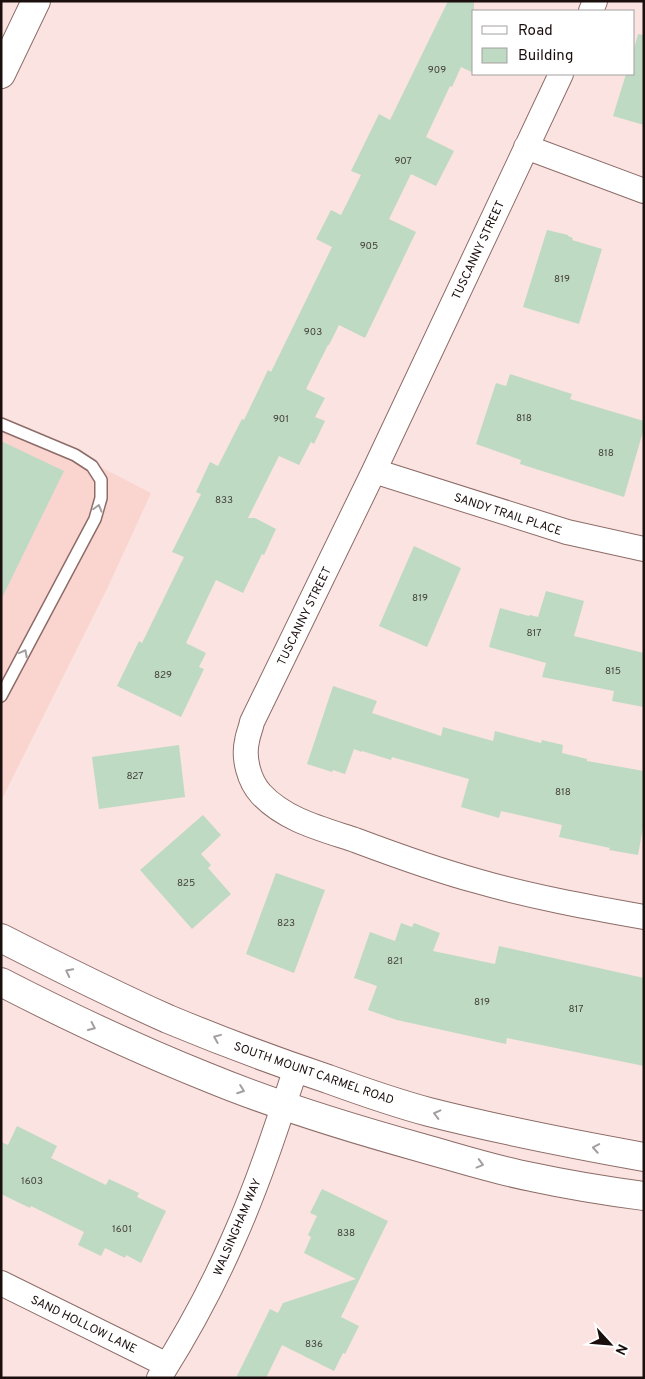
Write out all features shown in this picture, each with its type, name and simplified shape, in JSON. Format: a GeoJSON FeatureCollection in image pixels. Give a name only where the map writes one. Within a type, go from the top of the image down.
{"type":"FeatureCollection","features":[{"type":"Feature","properties":{"kind":"street"},"geometry":{"type":"LineString","coordinates":[[1,74],[36,1]]}},
{"type":"Feature","properties":{"kind":"street","name":"TUSCANNY STREET"},"geometry":{"type":"LineString","coordinates":[[561,75],[374,471],[252,722],[246,742],[246,761],[250,777],[260,793],[276,807],[294,818],[384,851],[477,881],[574,904],[644,917]]}},
{"type":"Feature","properties":{"kind":"street"},"geometry":{"type":"LineString","coordinates":[[526,147],[644,191]]}},
{"type":"Feature","properties":{"kind":"street","name":"SANDY TRAIL PLACE"},"geometry":{"type":"LineString","coordinates":[[374,471],[567,532],[644,549]]}},
{"type":"Feature","properties":{"kind":"street","name":"SOUTH MOUNT CARMEL ROAD"},"geometry":{"type":"LineString","coordinates":[[1,938],[78,977],[167,1018],[296,1068],[428,1111],[559,1142],[644,1157]]}},
{"type":"Feature","properties":{"kind":"street"},"geometry":{"type":"LineString","coordinates":[[1,982],[135,1047],[208,1078],[284,1106],[367,1133],[531,1177],[644,1196]]}},
{"type":"Feature","properties":{"kind":"street","name":"WALSINGHAM WAY"},"geometry":{"type":"LineString","coordinates":[[163,1371],[198,1311],[233,1241],[260,1175],[296,1068]]}},
{"type":"Feature","properties":{"kind":"street","name":"SAND HOLLOW LANE"},"geometry":{"type":"LineString","coordinates":[[1,1283],[163,1371]]}},
{"type":"Feature","properties":{"kind":"lane"},"geometry":{"type":"LineString","coordinates":[[1,424],[75,455],[92,466],[101,480],[101,498],[95,519],[1,696]]}},
{"type":"Feature","properties":{"kind":"shaded area"},"geometry":{"type":"Polygon","coordinates":[[[1,416],[151,493],[107,589],[1,801],[1,416]]]}},
{"type":"Feature","properties":{"kind":"building"},"geometry":{"type":"Polygon","coordinates":[[[448,1],[474,1],[474,10],[472,10],[472,72],[461,67],[426,137],[454,151],[436,186],[411,174],[389,219],[416,232],[365,338],[339,325],[306,389],[325,398],[315,417],[325,421],[314,444],[311,442],[299,465],[279,456],[248,518],[255,518],[276,529],[243,593],[216,580],[186,643],[206,653],[199,667],[204,669],[181,717],[117,686],[139,641],[142,643],[184,557],[172,552],[201,494],[196,492],[210,462],[218,466],[242,419],[244,420],[268,370],[271,372],[332,247],[316,239],[331,210],[341,215],[361,175],[351,171],[379,114],[390,120],[448,1]]]}},
{"type":"Feature","properties":{"kind":"building"},"geometry":{"type":"Polygon","coordinates":[[[638,34],[644,35],[644,125],[613,116],[626,75],[635,75],[635,45],[638,34]]]}},
{"type":"Feature","properties":{"kind":"building"},"geometry":{"type":"Polygon","coordinates":[[[547,230],[568,235],[573,238],[572,240],[602,249],[579,324],[523,307],[547,230]]]}},
{"type":"Feature","properties":{"kind":"building"},"geometry":{"type":"Polygon","coordinates":[[[510,374],[572,394],[570,399],[644,421],[644,428],[624,497],[520,464],[521,460],[476,444],[496,383],[506,386],[510,374]]]}},
{"type":"Feature","properties":{"kind":"building"},"geometry":{"type":"Polygon","coordinates":[[[1,441],[64,471],[1,600],[1,441]]]}},
{"type":"Feature","properties":{"kind":"building"},"geometry":{"type":"Polygon","coordinates":[[[414,546],[461,568],[427,647],[379,626],[414,546]]]}},
{"type":"Feature","properties":{"kind":"building"},"geometry":{"type":"Polygon","coordinates":[[[546,591],[584,601],[574,636],[644,653],[644,707],[612,701],[614,691],[542,677],[546,663],[489,647],[500,608],[538,617],[546,591]]]}},
{"type":"Feature","properties":{"kind":"building"},"geometry":{"type":"Polygon","coordinates":[[[333,686],[377,701],[372,713],[441,736],[443,727],[493,741],[495,731],[541,743],[542,740],[563,745],[562,753],[587,759],[587,761],[644,771],[644,822],[638,855],[609,850],[610,848],[559,837],[562,825],[501,811],[499,818],[461,807],[469,779],[392,757],[391,760],[354,749],[345,774],[307,764],[333,686]]]}},
{"type":"Feature","properties":{"kind":"building"},"geometry":{"type":"Polygon","coordinates":[[[179,745],[185,797],[99,809],[92,757],[179,745]]]}},
{"type":"Feature","properties":{"kind":"building"},"geometry":{"type":"Polygon","coordinates":[[[203,815],[221,835],[201,854],[211,865],[208,868],[231,894],[192,929],[140,870],[203,815]]]}},
{"type":"Feature","properties":{"kind":"building"},"geometry":{"type":"Polygon","coordinates":[[[276,873],[325,890],[294,973],[246,954],[276,873]]]}},
{"type":"Feature","properties":{"kind":"building"},"geometry":{"type":"Polygon","coordinates":[[[401,923],[412,927],[414,923],[440,933],[433,951],[495,964],[499,946],[644,978],[644,1066],[507,1038],[506,1044],[397,1020],[368,1010],[377,986],[354,978],[370,932],[395,941],[401,923]]]}},
{"type":"Feature","properties":{"kind":"building"},"geometry":{"type":"Polygon","coordinates":[[[17,1126],[57,1146],[51,1158],[106,1185],[109,1179],[139,1193],[137,1197],[166,1211],[141,1263],[126,1255],[125,1258],[105,1248],[101,1256],[78,1245],[84,1232],[31,1206],[30,1208],[1,1194],[1,1142],[8,1145],[17,1126]]]}},
{"type":"Feature","properties":{"kind":"building"},"geometry":{"type":"Polygon","coordinates":[[[322,1189],[388,1221],[341,1317],[359,1326],[334,1371],[282,1345],[266,1378],[236,1378],[270,1309],[278,1313],[283,1303],[356,1279],[304,1253],[311,1237],[308,1235],[317,1216],[310,1213],[322,1189]]]}}]}
